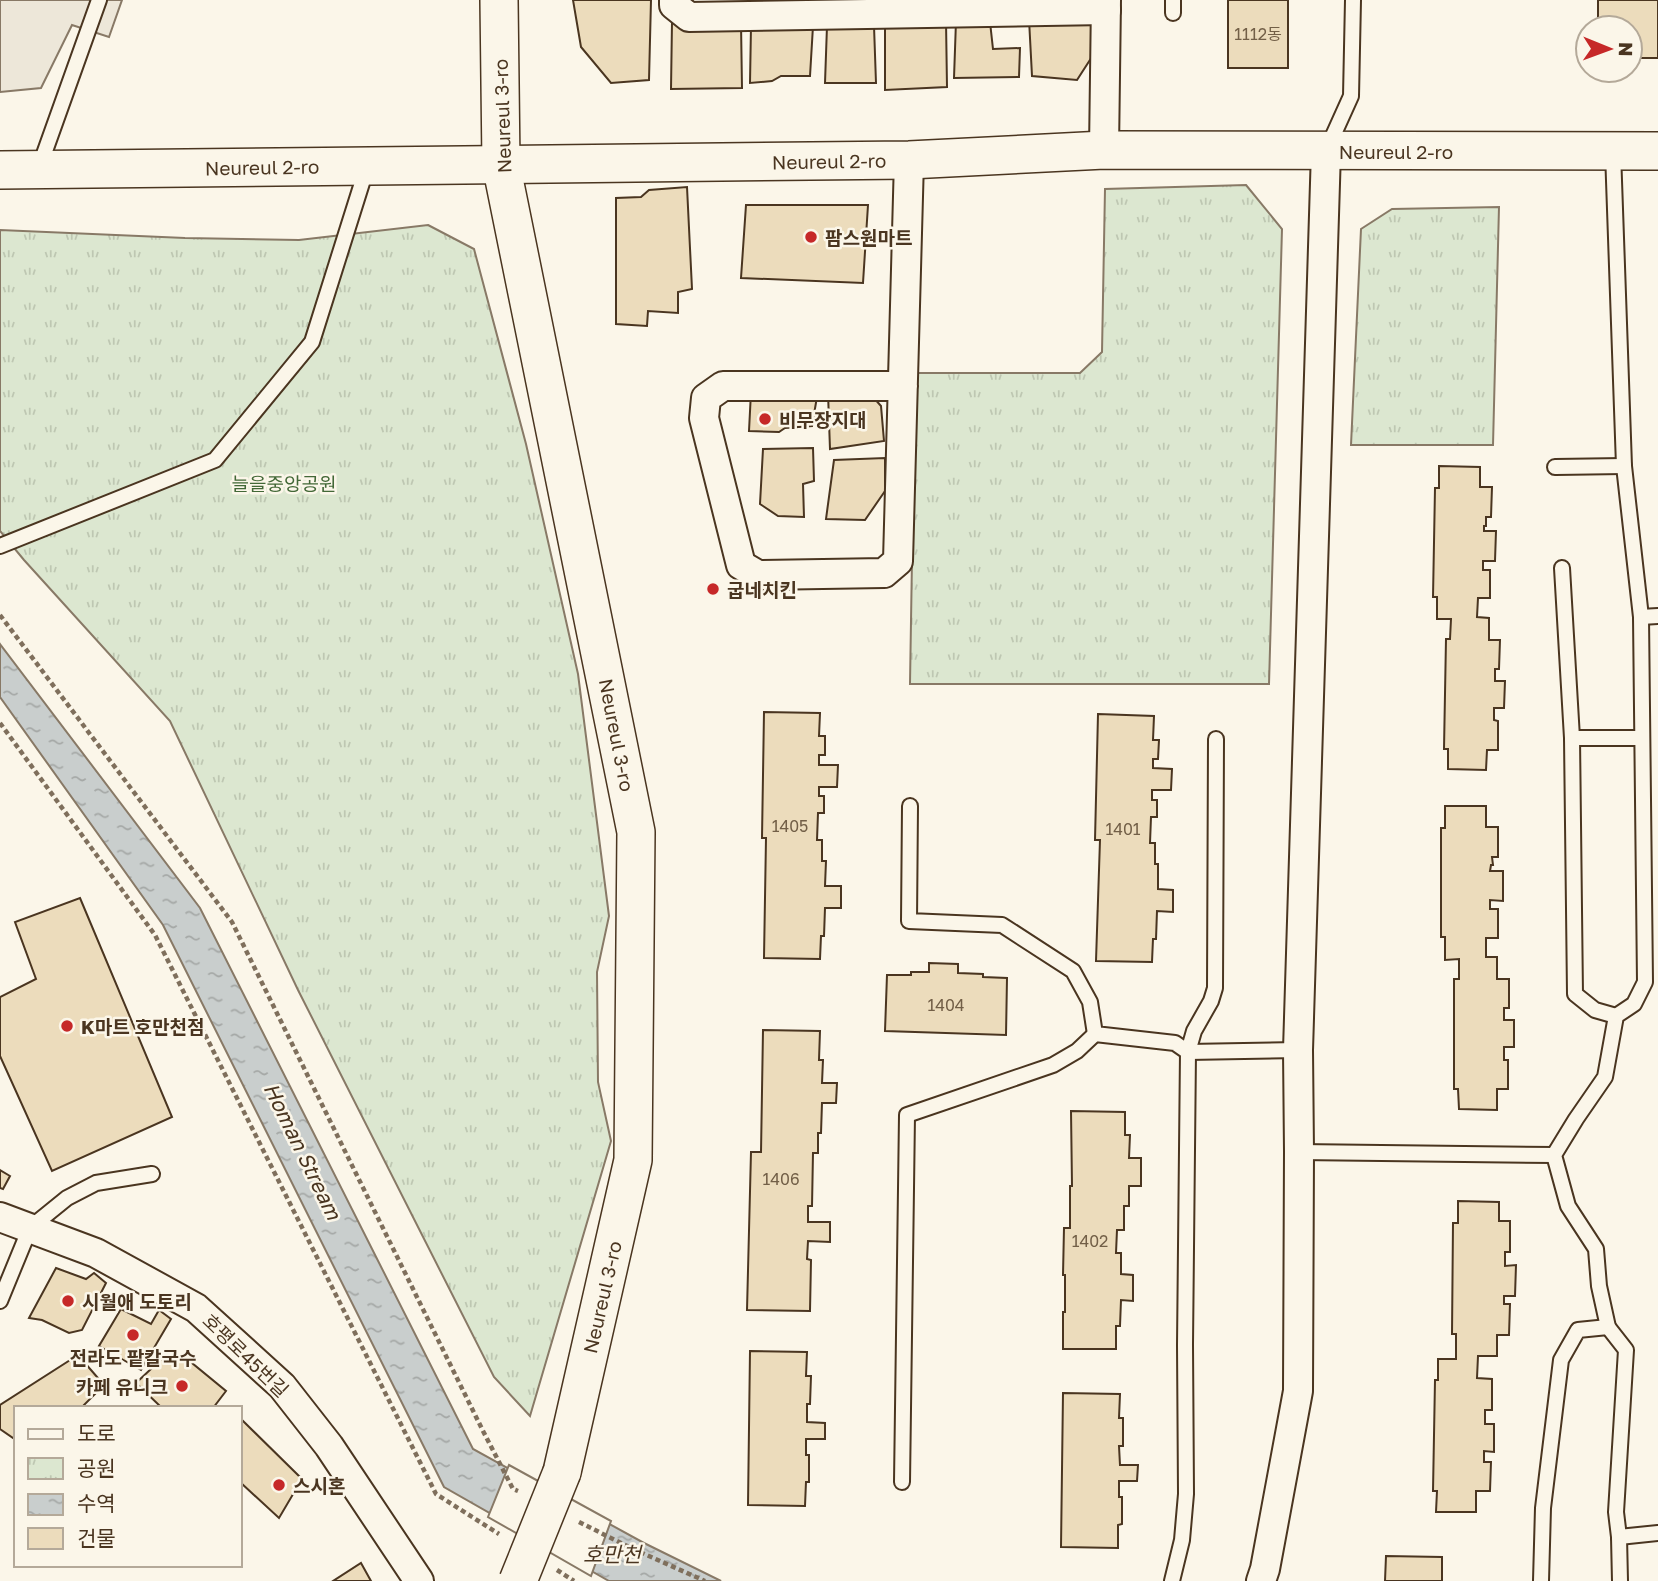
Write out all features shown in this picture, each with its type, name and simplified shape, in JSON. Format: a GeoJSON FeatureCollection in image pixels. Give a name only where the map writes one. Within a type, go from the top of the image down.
{"type":"FeatureCollection","features":[{"type":"Feature","properties":{"kind":"street","name":"Neureul 3-ro"},"geometry":{"type":"LineString","coordinates":[[499,0],[501,164],[636,832],[633,1160],[562,1472],[518,1581]]}},
{"type":"Feature","properties":{"kind":"street"},"geometry":{"type":"LineString","coordinates":[[674,0],[674,5],[688,17],[1106,5],[1104,150]]}},
{"type":"Feature","properties":{"kind":"street","name":"Neureul 2-ro"},"geometry":{"type":"LineString","coordinates":[[0,170],[909,160],[1104,150],[1658,151]]}},
{"type":"Feature","properties":{"kind":"street"},"geometry":{"type":"LineString","coordinates":[[1261,1581],[1298,1391],[1298,1050],[1326,151]]}},
{"type":"Feature","properties":{"kind":"street"},"geometry":{"type":"LineString","coordinates":[[903,386],[723,386],[706,398],[704,418],[741,565],[758,575],[884,573],[898,561],[903,386],[909,160]]}},
{"type":"Feature","properties":{"kind":"street","name":"호평로45번길"},"geometry":{"type":"LineString","coordinates":[[0,1217],[96,1253],[196,1308],[282,1386],[329,1446],[419,1581]]}},
{"type":"Feature","properties":{"kind":"lane"},"geometry":{"type":"LineString","coordinates":[[38,170],[99,0]]}},
{"type":"Feature","properties":{"kind":"lane"},"geometry":{"type":"LineString","coordinates":[[1326,151],[1351,96],[1353,0]]}},
{"type":"Feature","properties":{"kind":"lane"},"geometry":{"type":"LineString","coordinates":[[1613,152],[1624,466],[1641,617],[1645,982],[1633,1004],[1616,1016],[1605,1077],[1554,1155],[1568,1206],[1596,1249],[1599,1286],[1608,1327],[1626,1350],[1616,1512],[1620,1581]]}},
{"type":"Feature","properties":{"kind":"lane"},"geometry":{"type":"LineString","coordinates":[[0,546],[215,460],[312,342],[368,165]]}},
{"type":"Feature","properties":{"kind":"lane"},"geometry":{"type":"LineString","coordinates":[[1555,467],[1624,466]]}},
{"type":"Feature","properties":{"kind":"lane"},"geometry":{"type":"LineString","coordinates":[[1562,568],[1572,738],[1575,994],[1595,1010],[1616,1016]]}},
{"type":"Feature","properties":{"kind":"lane"},"geometry":{"type":"LineString","coordinates":[[1641,617],[1658,616]]}},
{"type":"Feature","properties":{"kind":"lane"},"geometry":{"type":"LineString","coordinates":[[1572,738],[1641,738]]}},
{"type":"Feature","properties":{"kind":"lane"},"geometry":{"type":"LineString","coordinates":[[1172,1581],[1182,1540],[1186,1494],[1188,1052],[1194,1031],[1211,1001],[1215,988],[1216,739]]}},
{"type":"Feature","properties":{"kind":"lane"},"geometry":{"type":"LineString","coordinates":[[910,806],[909,921],[1002,925],[1073,971],[1090,1002],[1095,1034]]}},
{"type":"Feature","properties":{"kind":"lane"},"geometry":{"type":"LineString","coordinates":[[901,1482],[907,1115],[1053,1065],[1077,1051],[1095,1034],[1175,1043],[1188,1052],[1298,1050]]}},
{"type":"Feature","properties":{"kind":"lane"},"geometry":{"type":"LineString","coordinates":[[1299,1152],[1554,1155]]}},
{"type":"Feature","properties":{"kind":"lane"},"geometry":{"type":"LineString","coordinates":[[0,1301],[30,1228],[67,1198],[96,1183],[152,1174]]}},
{"type":"Feature","properties":{"kind":"lane"},"geometry":{"type":"LineString","coordinates":[[1541,1581],[1543,1508],[1561,1360],[1578,1330],[1608,1327]]}},
{"type":"Feature","properties":{"kind":"lane"},"geometry":{"type":"LineString","coordinates":[[1619,1537],[1658,1533]]}},
{"type":"Feature","properties":{"kind":"path"},"geometry":{"type":"LineString","coordinates":[[0,615],[232,922],[483,1431],[513,1489],[525,1494]]}},
{"type":"Feature","properties":{"kind":"path"},"geometry":{"type":"LineString","coordinates":[[0,723],[155,935],[436,1494],[505,1537]]}},
{"type":"Feature","properties":{"kind":"path"},"geometry":{"type":"LineString","coordinates":[[572,1518],[705,1581]]}},
{"type":"Feature","properties":{"kind":"path"},"geometry":{"type":"LineString","coordinates":[[551,1566],[574,1581]]}},
{"type":"Feature","properties":{"kind":"green space"},"geometry":{"type":"Polygon","coordinates":[[[1246,185],[1282,229],[1269,684],[910,684],[915,373],[1080,373],[1102,352],[1105,189],[1246,185]]]}},
{"type":"Feature","properties":{"kind":"green space"},"geometry":{"type":"Polygon","coordinates":[[[1499,207],[1493,445],[1351,445],[1361,229],[1392,209],[1499,207]]]}},
{"type":"Feature","properties":{"kind":"green space","name":"늘을중앙공원"},"geometry":{"type":"Polygon","coordinates":[[[428,225],[474,249],[526,444],[578,674],[609,916],[597,972],[598,1082],[611,1141],[530,1416],[494,1377],[298,990],[170,721],[0,531],[0,230],[299,240],[428,225]]]}},
{"type":"Feature","properties":{"kind":"shaded area"},"geometry":{"type":"Polygon","coordinates":[[[0,0],[122,0],[109,37],[72,25],[41,88],[0,92],[0,0]]]}},
{"type":"Feature","properties":{"kind":"water","name":"호만천"},"geometry":{"type":"Polygon","coordinates":[[[0,644],[200,908],[473,1449],[644,1543],[721,1581],[609,1581],[444,1487],[163,925],[0,697],[0,644]]]}},
{"type":"Feature","properties":{"kind":"pier"},"geometry":{"type":"Polygon","coordinates":[[[509,1465],[611,1521],[591,1576],[488,1517],[509,1465]]]}},
{"type":"Feature","properties":{"kind":"building"},"geometry":{"type":"Polygon","coordinates":[[[573,0],[651,0],[649,80],[611,83],[581,47],[573,0]]]}},
{"type":"Feature","properties":{"kind":"building"},"geometry":{"type":"Polygon","coordinates":[[[1228,0],[1288,0],[1288,68],[1228,68],[1228,0]]]}},
{"type":"Feature","properties":{"kind":"building"},"geometry":{"type":"Polygon","coordinates":[[[1598,0],[1658,0],[1658,58],[1644,58],[1644,14],[1598,14],[1598,0]]]}},
{"type":"Feature","properties":{"kind":"building"},"geometry":{"type":"Polygon","coordinates":[[[1029,19],[1091,19],[1097,49],[1077,80],[1032,76],[1029,19]]]}},
{"type":"Feature","properties":{"kind":"building"},"geometry":{"type":"Polygon","coordinates":[[[946,21],[947,87],[885,90],[885,22],[946,21]]]}},
{"type":"Feature","properties":{"kind":"building"},"geometry":{"type":"Polygon","coordinates":[[[956,21],[990,22],[993,49],[1020,48],[1019,77],[954,78],[956,21]]]}},
{"type":"Feature","properties":{"kind":"building"},"geometry":{"type":"Polygon","coordinates":[[[672,22],[741,23],[742,88],[671,89],[672,22]]]}},
{"type":"Feature","properties":{"kind":"building"},"geometry":{"type":"Polygon","coordinates":[[[751,26],[813,26],[810,76],[781,76],[772,81],[750,83],[751,26]]]}},
{"type":"Feature","properties":{"kind":"building"},"geometry":{"type":"Polygon","coordinates":[[[827,26],[874,26],[876,83],[825,83],[827,26]]]}},
{"type":"Feature","properties":{"kind":"building"},"geometry":{"type":"Polygon","coordinates":[[[687,187],[692,289],[678,292],[678,313],[648,311],[647,326],[616,324],[616,198],[641,197],[649,190],[687,187]]]}},
{"type":"Feature","properties":{"kind":"building"},"geometry":{"type":"Polygon","coordinates":[[[746,205],[868,205],[863,283],[741,278],[746,205]]]}},
{"type":"Feature","properties":{"kind":"building"},"geometry":{"type":"Polygon","coordinates":[[[866,389],[881,406],[884,441],[830,449],[828,393],[866,389]]]}},
{"type":"Feature","properties":{"kind":"building"},"geometry":{"type":"Polygon","coordinates":[[[818,391],[812,426],[785,428],[779,432],[749,431],[751,392],[818,391]]]}},
{"type":"Feature","properties":{"kind":"building"},"geometry":{"type":"Polygon","coordinates":[[[813,448],[814,481],[803,484],[804,517],[778,516],[760,504],[763,449],[813,448]]]}},
{"type":"Feature","properties":{"kind":"building"},"geometry":{"type":"Polygon","coordinates":[[[885,458],[885,491],[865,520],[826,519],[834,460],[885,458]]]}},
{"type":"Feature","properties":{"kind":"building"},"geometry":{"type":"Polygon","coordinates":[[[1439,466],[1480,467],[1480,487],[1492,487],[1491,517],[1486,517],[1484,531],[1496,531],[1495,561],[1483,561],[1483,570],[1490,570],[1490,598],[1478,598],[1477,617],[1489,618],[1489,640],[1500,640],[1499,669],[1495,669],[1495,681],[1505,681],[1504,708],[1494,708],[1494,720],[1498,721],[1498,750],[1487,750],[1486,770],[1448,769],[1448,749],[1444,749],[1446,639],[1450,639],[1451,619],[1437,619],[1437,597],[1433,597],[1435,488],[1439,488],[1439,466]]]}},
{"type":"Feature","properties":{"kind":"building"},"geometry":{"type":"Polygon","coordinates":[[[764,712],[820,713],[819,736],[825,736],[825,755],[819,755],[819,765],[838,765],[837,787],[819,787],[819,796],[824,796],[824,813],[818,813],[817,840],[822,840],[822,861],[826,861],[825,886],[841,886],[841,908],[825,908],[820,959],[764,958],[764,712]]]}},
{"type":"Feature","properties":{"kind":"building"},"geometry":{"type":"Polygon","coordinates":[[[1098,714],[1154,716],[1153,740],[1159,740],[1158,759],[1153,759],[1153,768],[1172,769],[1171,790],[1152,790],[1152,800],[1157,800],[1157,817],[1151,817],[1150,843],[1155,843],[1158,889],[1173,890],[1173,912],[1157,911],[1152,962],[1096,961],[1100,840],[1095,840],[1098,714]]]}},
{"type":"Feature","properties":{"kind":"building"},"geometry":{"type":"Polygon","coordinates":[[[1445,806],[1486,806],[1486,827],[1498,827],[1498,857],[1492,857],[1493,865],[1490,871],[1503,871],[1503,901],[1490,900],[1490,909],[1498,909],[1498,938],[1486,938],[1486,957],[1497,957],[1497,979],[1509,979],[1509,1008],[1504,1008],[1504,1020],[1514,1020],[1514,1047],[1504,1047],[1504,1060],[1508,1060],[1508,1089],[1497,1089],[1497,1110],[1459,1109],[1458,1089],[1454,1089],[1454,979],[1459,979],[1459,959],[1445,960],[1445,937],[1441,937],[1441,828],[1445,828],[1445,806]]]}},
{"type":"Feature","properties":{"kind":"building","name":"K마트 호만천점"},"geometry":{"type":"Polygon","coordinates":[[[80,898],[172,1117],[52,1171],[0,1056],[0,997],[36,979],[15,922],[80,898]]]}},
{"type":"Feature","properties":{"kind":"building"},"geometry":{"type":"Polygon","coordinates":[[[929,963],[958,964],[958,973],[1007,978],[1006,1035],[885,1031],[887,975],[929,972],[929,963]]]}},
{"type":"Feature","properties":{"kind":"building"},"geometry":{"type":"Polygon","coordinates":[[[763,1030],[820,1031],[819,1060],[823,1060],[822,1083],[837,1083],[836,1103],[822,1103],[818,1153],[813,1153],[812,1206],[808,1206],[808,1222],[830,1222],[830,1242],[808,1241],[807,1259],[811,1260],[810,1311],[747,1310],[751,1152],[761,1152],[763,1030]]]}},
{"type":"Feature","properties":{"kind":"building"},"geometry":{"type":"Polygon","coordinates":[[[1071,1111],[1125,1112],[1125,1135],[1130,1135],[1129,1158],[1141,1158],[1141,1186],[1129,1186],[1129,1206],[1124,1206],[1124,1230],[1117,1230],[1116,1253],[1121,1253],[1121,1274],[1133,1275],[1133,1301],[1121,1300],[1120,1326],[1116,1326],[1116,1349],[1063,1349],[1064,1228],[1070,1228],[1072,1186],[1071,1111]]]}},
{"type":"Feature","properties":{"kind":"building"},"geometry":{"type":"Polygon","coordinates":[[[0,1170],[10,1176],[3,1189],[0,1188],[0,1170]]]}},
{"type":"Feature","properties":{"kind":"building"},"geometry":{"type":"Polygon","coordinates":[[[1458,1201],[1499,1202],[1499,1221],[1510,1221],[1510,1252],[1505,1252],[1505,1266],[1516,1265],[1515,1296],[1504,1296],[1504,1304],[1510,1304],[1509,1335],[1497,1335],[1497,1356],[1478,1356],[1477,1378],[1492,1379],[1492,1410],[1485,1410],[1485,1424],[1494,1424],[1494,1452],[1484,1451],[1484,1462],[1491,1462],[1490,1491],[1476,1491],[1476,1512],[1436,1512],[1437,1491],[1433,1491],[1435,1380],[1438,1380],[1438,1359],[1456,1359],[1456,1334],[1452,1334],[1453,1223],[1458,1223],[1458,1201]]]}},
{"type":"Feature","properties":{"kind":"building","name":"시월애 도토리"},"geometry":{"type":"Polygon","coordinates":[[[56,1268],[86,1279],[94,1273],[106,1283],[82,1330],[69,1333],[42,1320],[29,1318],[56,1268]]]}},
{"type":"Feature","properties":{"kind":"building","name":"전라도 팥칼국수"},"geometry":{"type":"Polygon","coordinates":[[[121,1309],[151,1324],[159,1310],[171,1319],[141,1370],[99,1346],[121,1309]]]}},
{"type":"Feature","properties":{"kind":"building"},"geometry":{"type":"Polygon","coordinates":[[[750,1351],[807,1352],[806,1376],[811,1376],[807,1422],[825,1423],[825,1439],[806,1439],[809,1482],[806,1482],[805,1506],[748,1505],[750,1351]]]}},
{"type":"Feature","properties":{"kind":"building"},"geometry":{"type":"Polygon","coordinates":[[[168,1353],[187,1359],[226,1391],[215,1406],[160,1406],[136,1383],[168,1353]]]}},
{"type":"Feature","properties":{"kind":"building"},"geometry":{"type":"Polygon","coordinates":[[[78,1355],[104,1385],[83,1406],[14,1406],[14,1439],[0,1429],[0,1405],[78,1355]]]}},
{"type":"Feature","properties":{"kind":"building"},"geometry":{"type":"Polygon","coordinates":[[[1063,1393],[1120,1394],[1119,1418],[1123,1418],[1123,1446],[1119,1446],[1120,1465],[1138,1465],[1137,1481],[1119,1481],[1122,1524],[1118,1525],[1118,1548],[1061,1547],[1063,1393]]]}},
{"type":"Feature","properties":{"kind":"building"},"geometry":{"type":"Polygon","coordinates":[[[242,1420],[302,1479],[279,1518],[242,1484],[242,1420]]]}},
{"type":"Feature","properties":{"kind":"building"},"geometry":{"type":"Polygon","coordinates":[[[1386,1556],[1442,1557],[1442,1581],[1385,1581],[1386,1556]]]}},
{"type":"Feature","properties":{"kind":"building"},"geometry":{"type":"Polygon","coordinates":[[[361,1563],[371,1581],[333,1581],[361,1563]]]}},
{"type":"Feature","properties":{"kind":"place","name":"팜스원마트"},"geometry":{"type":"Point","coordinates":[811,237]}},
{"type":"Feature","properties":{"kind":"place","name":"비무장지대"},"geometry":{"type":"Point","coordinates":[765,419]}},
{"type":"Feature","properties":{"kind":"place","name":"굽네치킨"},"geometry":{"type":"Point","coordinates":[713,589]}},
{"type":"Feature","properties":{"kind":"place","name":"K마트 호만천점"},"geometry":{"type":"Point","coordinates":[67,1026]}},
{"type":"Feature","properties":{"kind":"place","name":"시월애 도토리"},"geometry":{"type":"Point","coordinates":[68,1301]}},
{"type":"Feature","properties":{"kind":"place","name":"전라도 팥칼국수"},"geometry":{"type":"Point","coordinates":[133,1335]}},
{"type":"Feature","properties":{"kind":"place","name":"카페 유니크"},"geometry":{"type":"Point","coordinates":[182,1386]}},
{"type":"Feature","properties":{"kind":"place","name":"스시혼"},"geometry":{"type":"Point","coordinates":[279,1485]}},
{"type":"Feature","properties":{"kind":"water label","name":"Homan Stream"},"geometry":{"type":"Point","coordinates":[303,1151]}}]}
